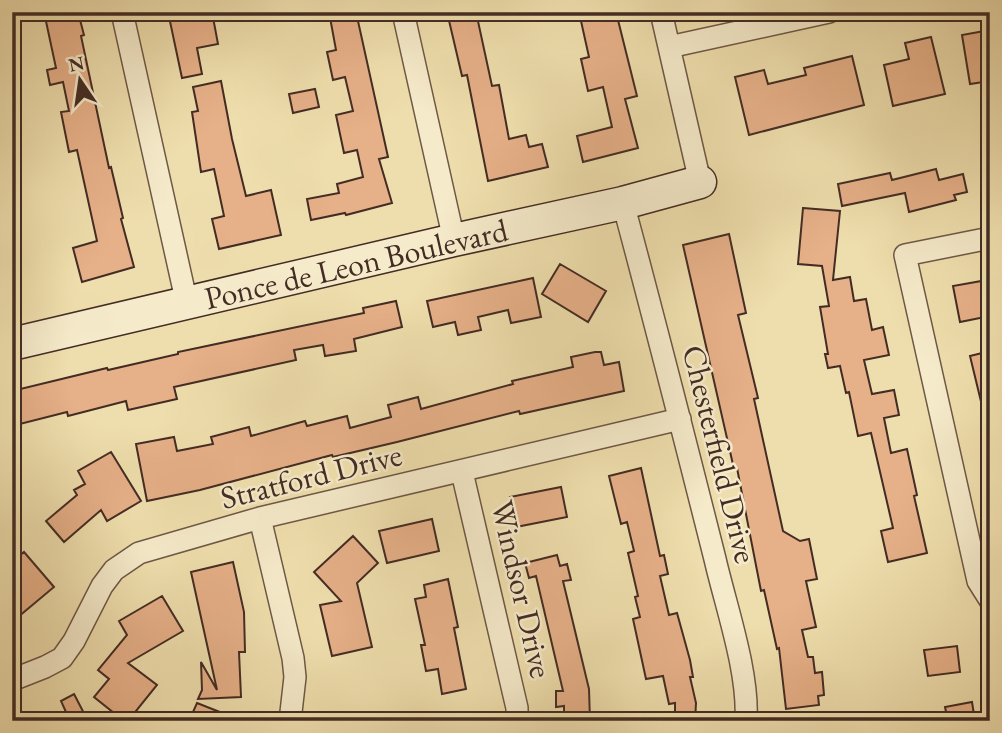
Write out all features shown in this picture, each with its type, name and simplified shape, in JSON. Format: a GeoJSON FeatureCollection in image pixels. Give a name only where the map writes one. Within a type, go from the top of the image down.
{"type":"FeatureCollection","features":[{"type":"Feature","properties":{"kind":"street"},"geometry":{"type":"LineString","coordinates":[[122,12],[187,304]]}},
{"type":"Feature","properties":{"kind":"street"},"geometry":{"type":"LineString","coordinates":[[403,12],[454,240]]}},
{"type":"Feature","properties":{"kind":"street"},"geometry":{"type":"LineString","coordinates":[[661,12],[699,182]]}},
{"type":"Feature","properties":{"kind":"street"},"geometry":{"type":"LineString","coordinates":[[669,47],[829,12]]}},
{"type":"Feature","properties":{"kind":"street","name":"Ponce de Leon Boulevard"},"geometry":{"type":"LineString","coordinates":[[12,344],[623,203],[699,182]]}},
{"type":"Feature","properties":{"kind":"street","name":"Chesterfield Drive"},"geometry":{"type":"LineString","coordinates":[[623,203],[741,666],[747,708],[746,721]]}},
{"type":"Feature","properties":{"kind":"street"},"geometry":{"type":"LineString","coordinates":[[990,238],[905,255],[990,600]]}},
{"type":"Feature","properties":{"kind":"street","name":"Stratford Drive"},"geometry":{"type":"LineString","coordinates":[[12,680],[62,658],[74,641],[102,586],[114,570],[139,552],[260,518],[680,419]]}},
{"type":"Feature","properties":{"kind":"street","name":"Windsor Drive"},"geometry":{"type":"LineString","coordinates":[[462,472],[517,708],[517,721]]}},
{"type":"Feature","properties":{"kind":"street"},"geometry":{"type":"LineString","coordinates":[[260,518],[293,658],[295,677],[290,721]]}},
{"type":"Feature","properties":{"kind":"building"},"geometry":{"type":"Polygon","coordinates":[[[44,12],[78,12],[109,168],[111,167],[134,267],[82,282],[73,248],[97,241],[77,150],[69,152],[61,112],[69,111],[63,82],[50,85],[47,70],[56,68],[44,12]]]}},
{"type":"Feature","properties":{"kind":"building"},"geometry":{"type":"Polygon","coordinates":[[[168,12],[212,12],[218,44],[197,48],[202,74],[182,78],[168,12]]]}},
{"type":"Feature","properties":{"kind":"building"},"geometry":{"type":"Polygon","coordinates":[[[329,12],[356,12],[388,157],[379,159],[392,203],[346,215],[345,213],[311,220],[307,199],[339,193],[337,184],[363,177],[357,150],[344,153],[336,115],[353,111],[345,77],[333,80],[327,52],[336,50],[329,12]]]}},
{"type":"Feature","properties":{"kind":"building"},"geometry":{"type":"Polygon","coordinates":[[[447,12],[476,12],[492,86],[499,85],[509,139],[526,135],[529,147],[542,144],[548,167],[488,181],[467,75],[462,76],[447,12]]]}},
{"type":"Feature","properties":{"kind":"building"},"geometry":{"type":"Polygon","coordinates":[[[579,12],[616,12],[637,96],[625,99],[638,148],[583,162],[577,136],[612,127],[603,87],[588,91],[581,59],[589,57],[579,12]]]}},
{"type":"Feature","properties":{"kind":"building"},"geometry":{"type":"Polygon","coordinates":[[[990,30],[990,81],[970,84],[962,35],[990,30]]]}},
{"type":"Feature","properties":{"kind":"building"},"geometry":{"type":"Polygon","coordinates":[[[931,37],[945,94],[893,106],[884,65],[909,59],[905,43],[931,37]]]}},
{"type":"Feature","properties":{"kind":"building"},"geometry":{"type":"Polygon","coordinates":[[[852,56],[864,105],[749,135],[735,77],[764,70],[768,84],[806,75],[804,68],[852,56]]]}},
{"type":"Feature","properties":{"kind":"building"},"geometry":{"type":"Polygon","coordinates":[[[221,81],[246,196],[271,190],[281,235],[219,249],[212,219],[224,216],[214,169],[201,172],[192,112],[198,111],[193,87],[221,81]]]}},
{"type":"Feature","properties":{"kind":"building"},"geometry":{"type":"Polygon","coordinates":[[[315,89],[319,107],[293,113],[289,94],[315,89]]]}},
{"type":"Feature","properties":{"kind":"building"},"geometry":{"type":"Polygon","coordinates":[[[936,169],[939,180],[963,174],[967,192],[954,195],[956,200],[909,212],[905,193],[842,206],[838,184],[890,173],[892,180],[936,169]]]}},
{"type":"Feature","properties":{"kind":"building"},"geometry":{"type":"Polygon","coordinates":[[[803,208],[840,211],[833,280],[850,277],[854,301],[866,299],[872,330],[883,327],[889,355],[864,360],[872,394],[894,390],[899,415],[884,418],[891,453],[907,449],[927,553],[888,562],[881,531],[893,528],[871,433],[858,436],[849,392],[846,393],[840,366],[828,368],[820,307],[829,306],[822,266],[798,264],[803,208]]]}},
{"type":"Feature","properties":{"kind":"building"},"geometry":{"type":"Polygon","coordinates":[[[729,234],[746,313],[738,315],[758,398],[754,399],[783,531],[800,541],[809,539],[817,579],[806,581],[816,627],[802,630],[808,657],[813,657],[815,673],[822,672],[824,695],[818,696],[819,705],[786,709],[779,648],[777,649],[764,590],[761,591],[737,468],[734,469],[683,245],[729,234]]]}},
{"type":"Feature","properties":{"kind":"building"},"geometry":{"type":"Polygon","coordinates":[[[560,264],[606,291],[588,322],[542,294],[560,264]]]}},
{"type":"Feature","properties":{"kind":"building"},"geometry":{"type":"Polygon","coordinates":[[[533,278],[541,317],[511,323],[508,310],[478,317],[481,330],[458,335],[455,322],[433,327],[427,301],[533,278]]]}},
{"type":"Feature","properties":{"kind":"building"},"geometry":{"type":"Polygon","coordinates":[[[987,280],[990,316],[960,322],[953,286],[987,280]]]}},
{"type":"Feature","properties":{"kind":"building"},"geometry":{"type":"Polygon","coordinates":[[[396,301],[402,327],[354,339],[356,351],[325,356],[323,345],[294,350],[296,360],[174,387],[177,399],[128,410],[126,401],[68,416],[67,412],[12,426],[12,391],[178,352],[364,313],[363,308],[396,301]]]}},
{"type":"Feature","properties":{"kind":"building"},"geometry":{"type":"Polygon","coordinates":[[[990,351],[990,414],[984,414],[970,356],[990,351]]]}},
{"type":"Feature","properties":{"kind":"building"},"geometry":{"type":"Polygon","coordinates":[[[601,352],[604,365],[619,362],[624,391],[520,414],[519,411],[147,501],[136,444],[174,437],[177,451],[213,444],[211,437],[249,427],[251,436],[305,421],[307,426],[347,416],[350,428],[391,417],[388,405],[418,397],[421,409],[513,384],[512,381],[573,367],[571,357],[601,352]]]}},
{"type":"Feature","properties":{"kind":"building"},"geometry":{"type":"Polygon","coordinates":[[[111,452],[141,501],[107,521],[101,510],[64,542],[46,521],[77,495],[74,490],[85,484],[78,471],[111,452]]]}},
{"type":"Feature","properties":{"kind":"building"},"geometry":{"type":"Polygon","coordinates":[[[641,468],[660,556],[664,555],[668,574],[660,576],[669,615],[677,613],[690,660],[693,677],[690,677],[696,703],[695,721],[675,721],[675,703],[669,704],[663,676],[646,679],[633,619],[640,617],[628,553],[634,551],[627,522],[621,524],[609,476],[641,468]]]}},
{"type":"Feature","properties":{"kind":"building"},"geometry":{"type":"Polygon","coordinates":[[[561,487],[567,517],[516,527],[510,497],[561,487]]]}},
{"type":"Feature","properties":{"kind":"building"},"geometry":{"type":"Polygon","coordinates":[[[432,519],[439,551],[387,563],[379,531],[432,519]]]}},
{"type":"Feature","properties":{"kind":"building"},"geometry":{"type":"Polygon","coordinates":[[[353,536],[378,563],[357,583],[372,647],[332,656],[320,605],[341,601],[314,572],[353,536]]]}},
{"type":"Feature","properties":{"kind":"building"},"geometry":{"type":"Polygon","coordinates":[[[24,552],[54,587],[12,622],[12,562],[24,552]]]}},
{"type":"Feature","properties":{"kind":"building"},"geometry":{"type":"Polygon","coordinates":[[[557,555],[560,566],[567,564],[571,580],[563,581],[589,689],[590,721],[564,721],[564,706],[556,707],[556,691],[563,691],[536,576],[529,578],[525,563],[557,555]]]}},
{"type":"Feature","properties":{"kind":"building"},"geometry":{"type":"Polygon","coordinates":[[[233,562],[244,612],[245,652],[239,652],[241,697],[198,699],[202,690],[201,662],[217,690],[191,572],[233,562]]]}},
{"type":"Feature","properties":{"kind":"building"},"geometry":{"type":"Polygon","coordinates":[[[448,579],[458,627],[454,628],[466,689],[442,694],[438,669],[426,671],[421,645],[425,645],[415,599],[426,597],[424,585],[448,579]]]}},
{"type":"Feature","properties":{"kind":"building"},"geometry":{"type":"Polygon","coordinates":[[[162,596],[183,631],[128,663],[157,685],[128,721],[124,721],[94,697],[109,679],[98,670],[127,635],[119,621],[162,596]]]}},
{"type":"Feature","properties":{"kind":"building"},"geometry":{"type":"Polygon","coordinates":[[[957,646],[960,672],[928,676],[924,650],[957,646]]]}},
{"type":"Feature","properties":{"kind":"building"},"geometry":{"type":"Polygon","coordinates":[[[74,694],[88,721],[70,721],[61,701],[74,694]]]}},
{"type":"Feature","properties":{"kind":"building"},"geometry":{"type":"Polygon","coordinates":[[[972,702],[975,721],[948,721],[945,707],[972,702]]]}},
{"type":"Feature","properties":{"kind":"building"},"geometry":{"type":"Polygon","coordinates":[[[197,703],[240,720],[240,721],[189,721],[197,703]]]}}]}
